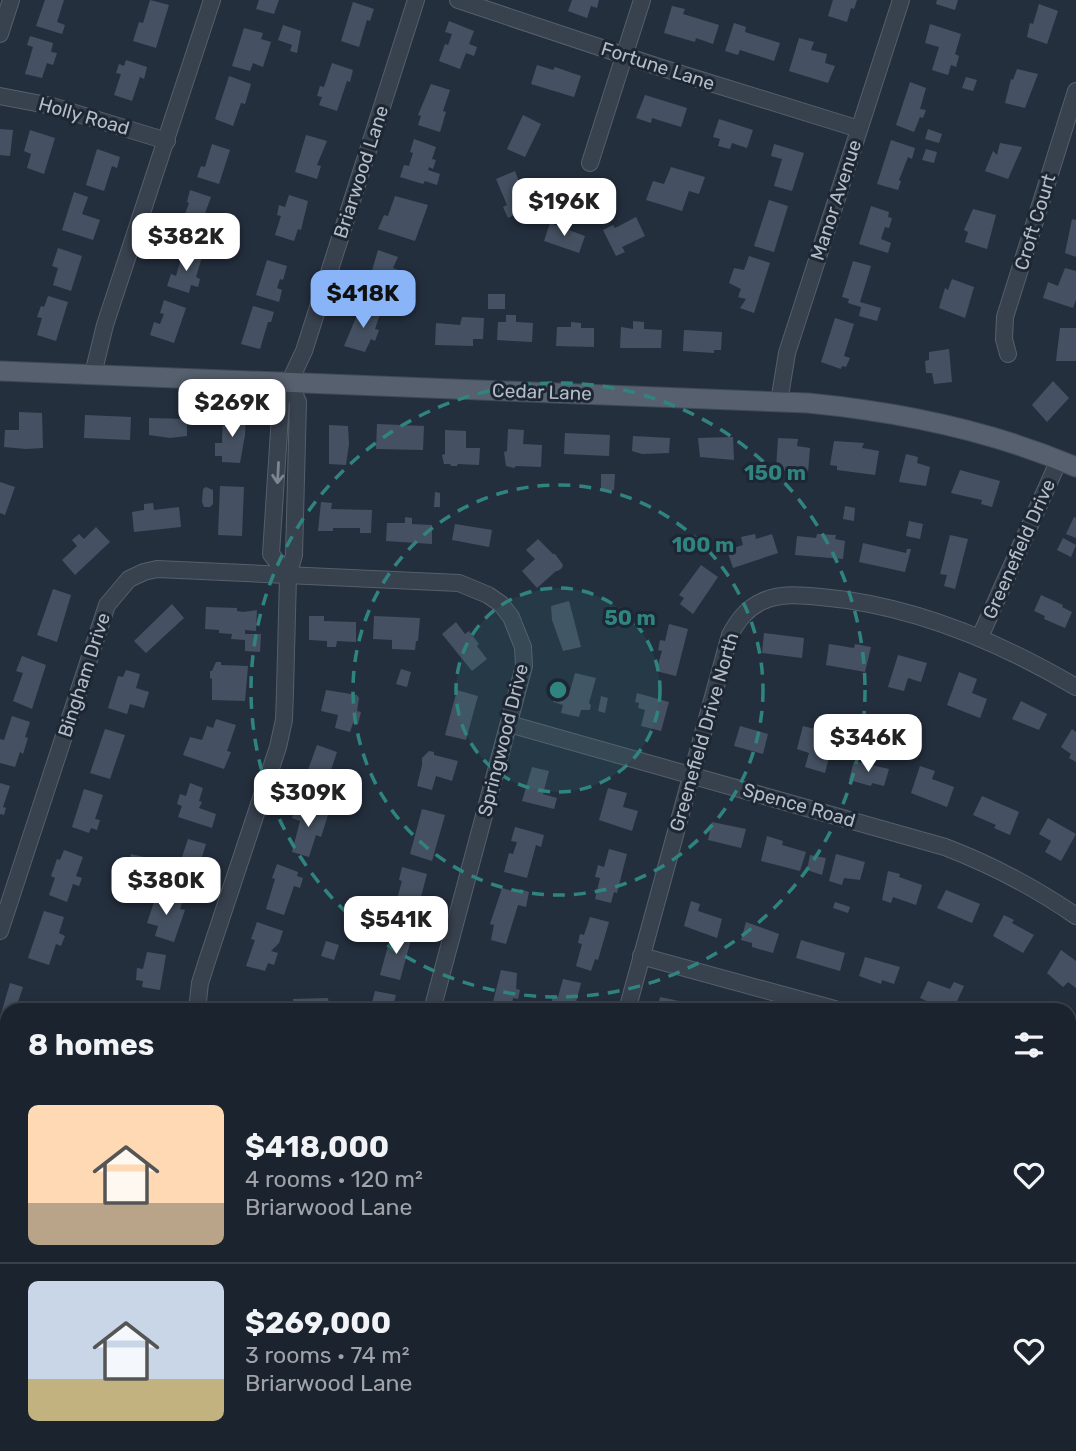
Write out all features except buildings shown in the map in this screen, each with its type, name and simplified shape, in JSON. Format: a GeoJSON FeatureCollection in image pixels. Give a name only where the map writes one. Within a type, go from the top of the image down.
{"type":"FeatureCollection","features":[{"type":"Feature","properties":{"kind":"main road","name":"Cedar Lane"},"geometry":{"type":"LineString","coordinates":[[0,371],[851,407],[904,415],[1007,441],[1067,463]]}},
{"type":"Feature","properties":{"kind":"street"},"geometry":{"type":"LineString","coordinates":[[0,34],[11,0]]}},
{"type":"Feature","properties":{"kind":"street"},"geometry":{"type":"LineString","coordinates":[[93,374],[105,325],[212,0]]}},
{"type":"Feature","properties":{"kind":"street","name":"Briarwood Lane"},"geometry":{"type":"LineString","coordinates":[[288,576],[271,554],[281,400],[304,351],[416,0]]}},
{"type":"Feature","properties":{"kind":"street","name":"Fortune Lane"},"geometry":{"type":"LineString","coordinates":[[458,0],[859,129]]}},
{"type":"Feature","properties":{"kind":"street"},"geometry":{"type":"LineString","coordinates":[[590,163],[642,0]]}},
{"type":"Feature","properties":{"kind":"street","name":"Manor Avenue"},"geometry":{"type":"LineString","coordinates":[[779,402],[787,353],[901,0]]}},
{"type":"Feature","properties":{"kind":"street","name":"Croft Court"},"geometry":{"type":"LineString","coordinates":[[1008,354],[1004,339],[1005,317],[1076,91]]}},
{"type":"Feature","properties":{"kind":"street","name":"Holly Road"},"geometry":{"type":"LineString","coordinates":[[0,96],[52,106],[167,141]]}},
{"type":"Feature","properties":{"kind":"street","name":"Greenefield Drive"},"geometry":{"type":"LineString","coordinates":[[980,637],[1067,463]]}},
{"type":"Feature","properties":{"kind":"street","name":"Bingham Drive"},"geometry":{"type":"LineString","coordinates":[[0,931],[107,605],[118,590],[130,579],[157,569],[288,576]]}},
{"type":"Feature","properties":{"kind":"street"},"geometry":{"type":"LineString","coordinates":[[198,1003],[200,983],[278,747],[284,720],[288,576]]}},
{"type":"Feature","properties":{"kind":"street","name":"Springwood Drive"},"geometry":{"type":"LineString","coordinates":[[288,576],[459,583],[488,594],[511,617],[523,647],[524,666],[434,1003]]}},
{"type":"Feature","properties":{"kind":"street","name":"Greenefield Drive North"},"geometry":{"type":"LineString","coordinates":[[628,1003],[730,635],[739,620],[762,601],[776,596],[845,599],[941,623],[1033,661],[1076,687]]}},
{"type":"Feature","properties":{"kind":"street","name":"Spence Road"},"geometry":{"type":"LineString","coordinates":[[509,724],[945,846],[1019,880],[1076,916]]}},
{"type":"Feature","properties":{"kind":"street"},"geometry":{"type":"LineString","coordinates":[[642,956],[813,1003]]}}]}
